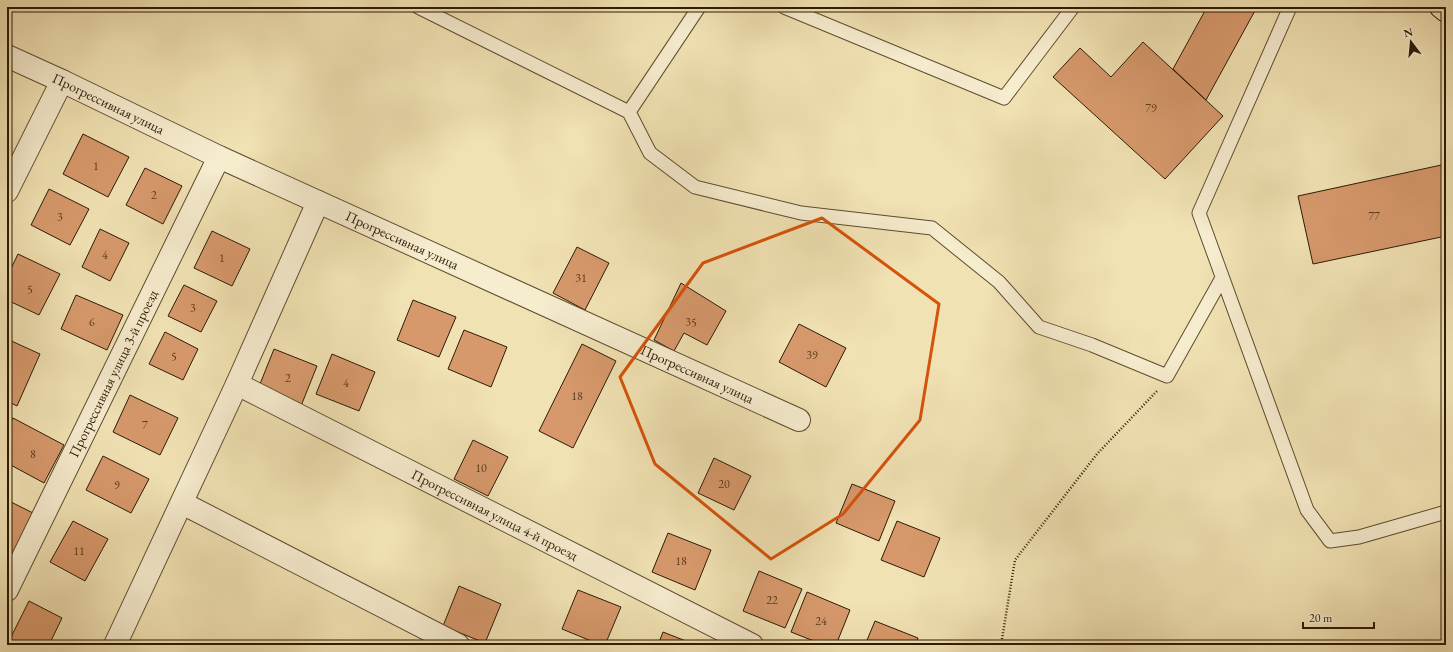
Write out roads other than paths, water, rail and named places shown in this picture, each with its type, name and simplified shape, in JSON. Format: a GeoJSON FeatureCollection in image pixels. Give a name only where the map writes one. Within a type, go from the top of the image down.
{"type":"FeatureCollection","features":[{"type":"Feature","properties":{"kind":"highway"},"geometry":{"type":"LineString","coordinates":[[1441,7],[1446,11]]}},
{"type":"Feature","properties":{"kind":"street","name":"Прогрессивная улица"},"geometry":{"type":"LineString","coordinates":[[7,56],[219,157],[799,420]]}},
{"type":"Feature","properties":{"kind":"street"},"geometry":{"type":"LineString","coordinates":[[7,191],[62,81]]}},
{"type":"Feature","properties":{"kind":"street","name":"Прогрессивная улица 3-й проезд"},"geometry":{"type":"LineString","coordinates":[[7,590],[219,157]]}},
{"type":"Feature","properties":{"kind":"street"},"geometry":{"type":"LineString","coordinates":[[116,645],[237,384],[318,202]]}},
{"type":"Feature","properties":{"kind":"street","name":"Прогрессивная улица 4-й проезд"},"geometry":{"type":"LineString","coordinates":[[237,384],[752,645]]}},
{"type":"Feature","properties":{"kind":"street"},"geometry":{"type":"LineString","coordinates":[[182,503],[458,645]]}},
{"type":"Feature","properties":{"kind":"lane"},"geometry":{"type":"LineString","coordinates":[[418,7],[629,112],[650,153],[695,187],[801,213],[932,228],[999,282],[1039,327],[1092,345],[1167,376],[1222,278]]}},
{"type":"Feature","properties":{"kind":"lane"},"geometry":{"type":"LineString","coordinates":[[629,112],[700,7]]}},
{"type":"Feature","properties":{"kind":"lane"},"geometry":{"type":"LineString","coordinates":[[784,7],[1004,98],[1073,7]]}},
{"type":"Feature","properties":{"kind":"lane"},"geometry":{"type":"LineString","coordinates":[[1290,7],[1199,214],[1307,510],[1330,541],[1360,537],[1446,512]]}}]}
